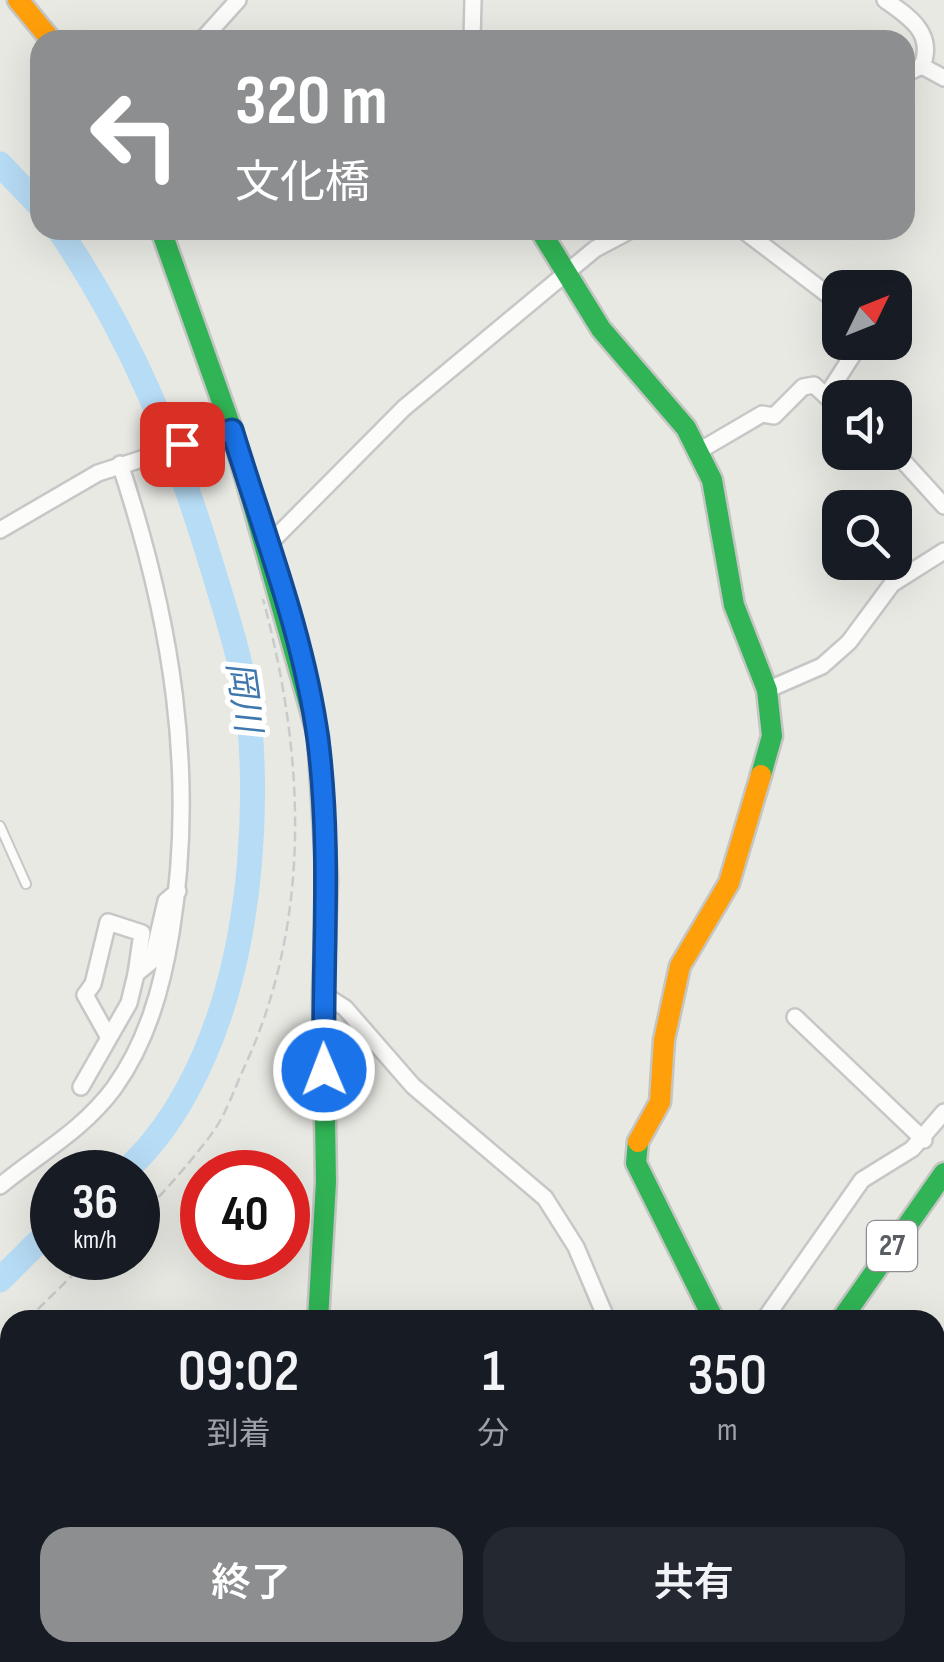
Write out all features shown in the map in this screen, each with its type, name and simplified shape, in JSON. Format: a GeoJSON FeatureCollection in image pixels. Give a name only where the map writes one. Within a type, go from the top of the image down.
{"type":"FeatureCollection","features":[{"type":"Feature","properties":{"kind":"street"},"geometry":{"type":"LineString","coordinates":[[18,0],[43,30]]}},
{"type":"Feature","properties":{"kind":"street"},"geometry":{"type":"LineString","coordinates":[[211,30],[238,0]]}},
{"type":"Feature","properties":{"kind":"street"},"geometry":{"type":"LineString","coordinates":[[472,30],[473,0]]}},
{"type":"Feature","properties":{"kind":"street"},"geometry":{"type":"LineString","coordinates":[[885,0],[924,32],[929,50],[922,66],[915,69]]}},
{"type":"Feature","properties":{"kind":"street"},"geometry":{"type":"LineString","coordinates":[[922,66],[944,78]]}},
{"type":"Feature","properties":{"kind":"street"},"geometry":{"type":"LineString","coordinates":[[165,240],[232,430],[268,546],[318,736],[327,880],[322,994],[326,1182],[319,1310]]}},
{"type":"Feature","properties":{"kind":"street"},"geometry":{"type":"LineString","coordinates":[[545,240],[601,330],[686,428],[698,451],[720,504],[734,605],[767,690],[772,736],[768,762],[729,883],[680,966],[664,1040],[660,1102],[636,1146],[636,1163],[709,1310]]}},
{"type":"Feature","properties":{"kind":"street"},"geometry":{"type":"LineString","coordinates":[[268,546],[404,408],[595,249],[612,240]]}},
{"type":"Feature","properties":{"kind":"street"},"geometry":{"type":"LineString","coordinates":[[760,240],[822,290]]}},
{"type":"Feature","properties":{"kind":"street"},"geometry":{"type":"LineString","coordinates":[[698,451],[762,414],[774,416],[803,387],[814,385],[822,392]]}},
{"type":"Feature","properties":{"kind":"street"},"geometry":{"type":"LineString","coordinates":[[0,530],[124,462],[232,430]]}},
{"type":"Feature","properties":{"kind":"street"},"geometry":{"type":"LineString","coordinates":[[0,1186],[88,1120],[116,1084],[157,1004],[178,890],[182,756],[168,642],[150,555],[124,462]]}},
{"type":"Feature","properties":{"kind":"street"},"geometry":{"type":"LineString","coordinates":[[911,470],[944,506]]}},
{"type":"Feature","properties":{"kind":"street"},"geometry":{"type":"LineString","coordinates":[[767,690],[822,666],[848,642],[892,584],[944,551]]}},
{"type":"Feature","properties":{"kind":"street"},"geometry":{"type":"LineString","coordinates":[[136,974],[152,961],[166,901],[178,890]]}},
{"type":"Feature","properties":{"kind":"street"},"geometry":{"type":"LineString","coordinates":[[80,1087],[101,1057],[108,1036],[129,1003],[136,974],[142,932],[108,922],[93,984],[85,995],[108,1036]]}},
{"type":"Feature","properties":{"kind":"street"},"geometry":{"type":"LineString","coordinates":[[322,994],[345,1008],[413,1086],[544,1198],[576,1247],[602,1310]]}},
{"type":"Feature","properties":{"kind":"street"},"geometry":{"type":"LineString","coordinates":[[794,1017],[924,1140]]}},
{"type":"Feature","properties":{"kind":"street"},"geometry":{"type":"LineString","coordinates":[[771,1310],[862,1180],[924,1140],[944,1112]]}},
{"type":"Feature","properties":{"kind":"street","name":"27"},"geometry":{"type":"LineString","coordinates":[[848,1310],[944,1173]]}},
{"type":"Feature","properties":{"kind":"lane"},"geometry":{"type":"LineString","coordinates":[[0,826],[26,884]]}},
{"type":"Feature","properties":{"kind":"path"},"geometry":{"type":"LineString","coordinates":[[160,1194],[215,1130],[262,1031],[285,949],[293,890],[296,799],[287,705],[260,590]]}},
{"type":"Feature","properties":{"kind":"path"},"geometry":{"type":"LineString","coordinates":[[37,1310],[68,1280]]}},
{"type":"Feature","properties":{"kind":"waterway","name":"岡川"},"geometry":{"type":"LineString","coordinates":[[0,164],[30,196]]}},
{"type":"Feature","properties":{"kind":"waterway","name":"岡川"},"geometry":{"type":"LineString","coordinates":[[66,240],[109,311],[168,438],[231,630],[250,727],[250,864],[234,966],[198,1069],[173,1114],[145,1150]]}},
{"type":"Feature","properties":{"kind":"waterway"},"geometry":{"type":"LineString","coordinates":[[724,494],[733,543]]}},
{"type":"Feature","properties":{"kind":"waterway"},"geometry":{"type":"LineString","coordinates":[[768,785],[775,760]]}},
{"type":"Feature","properties":{"kind":"waterway","name":"岡川"},"geometry":{"type":"LineString","coordinates":[[0,1280],[30,1250]]}},
{"type":"Feature","properties":{"kind":"traffic: fast"},"geometry":{"type":"LineString","coordinates":[[165,240],[232,430],[318,736],[327,880],[323,994],[326,1182],[319,1310]]}},
{"type":"Feature","properties":{"kind":"traffic: fast"},"geometry":{"type":"LineString","coordinates":[[546,240],[601,329],[686,428],[712,480],[734,605],[767,690],[772,736],[761,775]]}},
{"type":"Feature","properties":{"kind":"traffic: fast"},"geometry":{"type":"LineString","coordinates":[[638,1142],[636,1163],[709,1310]]}},
{"type":"Feature","properties":{"kind":"traffic: fast"},"geometry":{"type":"LineString","coordinates":[[848,1310],[944,1173]]}},
{"type":"Feature","properties":{"kind":"traffic: slow"},"geometry":{"type":"LineString","coordinates":[[18,0],[43,30]]}},
{"type":"Feature","properties":{"kind":"traffic: slow"},"geometry":{"type":"LineString","coordinates":[[638,1142],[660,1102],[664,1040],[680,966],[729,883],[761,775]]}},
{"type":"Feature","properties":{"kind":"route"},"geometry":{"type":"LineString","coordinates":[[182,444],[232,430],[268,546],[318,736],[327,880],[322,994],[324,1070]]}}]}
